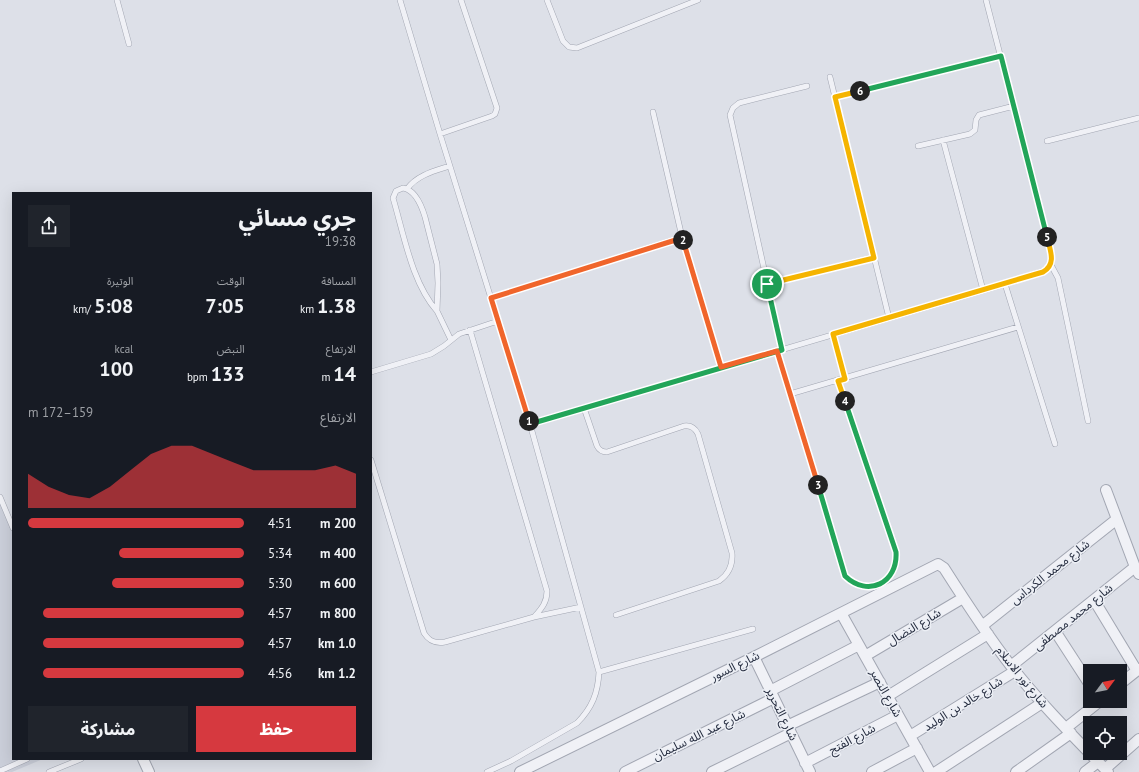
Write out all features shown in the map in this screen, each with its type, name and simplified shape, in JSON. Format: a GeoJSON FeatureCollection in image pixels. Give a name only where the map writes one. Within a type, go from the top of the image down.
{"type":"FeatureCollection","features":[{"type":"Feature","properties":{"kind":"street"},"geometry":{"type":"LineString","coordinates":[[1106,490],[1137,570]]}},
{"type":"Feature","properties":{"kind":"street","name":"شارع محمد الكرداس"},"geometry":{"type":"LineString","coordinates":[[982,626],[1117,519]]}},
{"type":"Feature","properties":{"kind":"street","name":"شارع السور"},"geometry":{"type":"LineString","coordinates":[[520,772],[754,657],[935,565],[941,565],[947,572]]}},
{"type":"Feature","properties":{"kind":"street","name":"شارع محمد مصطفى"},"geometry":{"type":"LineString","coordinates":[[1013,668],[1055,631],[1094,600],[1137,570]]}},
{"type":"Feature","properties":{"kind":"street","name":"شارع نور الاسلام"},"geometry":{"type":"LineString","coordinates":[[947,572],[982,626],[1013,668],[1042,703],[1104,768]]}},
{"type":"Feature","properties":{"kind":"street","name":"شارع النضال"},"geometry":{"type":"LineString","coordinates":[[865,656],[963,598]]}},
{"type":"Feature","properties":{"kind":"street"},"geometry":{"type":"LineString","coordinates":[[1094,600],[1138,670],[1127,679]]}},
{"type":"Feature","properties":{"kind":"street","name":"شارع النصر"},"geometry":{"type":"LineString","coordinates":[[841,613],[930,772]]}},
{"type":"Feature","properties":{"kind":"street"},"geometry":{"type":"LineString","coordinates":[[1055,631],[1083,674]]}},
{"type":"Feature","properties":{"kind":"street"},"geometry":{"type":"LineString","coordinates":[[888,696],[988,634]]}},
{"type":"Feature","properties":{"kind":"street","name":"شارع عبد الله سليمان"},"geometry":{"type":"LineString","coordinates":[[625,772],[772,694],[859,645]]}},
{"type":"Feature","properties":{"kind":"street","name":"شارع التحرير"},"geometry":{"type":"LineString","coordinates":[[754,657],[807,768]]}},
{"type":"Feature","properties":{"kind":"street","name":"شارع خالد بن الوليد"},"geometry":{"type":"LineString","coordinates":[[910,736],[1013,668]]}},
{"type":"Feature","properties":{"kind":"street"},"geometry":{"type":"LineString","coordinates":[[712,772],[880,682]]}},
{"type":"Feature","properties":{"kind":"street"},"geometry":{"type":"LineString","coordinates":[[936,772],[1042,703]]}},
{"type":"Feature","properties":{"kind":"street"},"geometry":{"type":"LineString","coordinates":[[1016,772],[1068,731],[1093,708]]}},
{"type":"Feature","properties":{"kind":"street","name":"شارع الفتح"},"geometry":{"type":"LineString","coordinates":[[807,768],[898,715]]}},
{"type":"Feature","properties":{"kind":"street"},"geometry":{"type":"LineString","coordinates":[[1085,772],[1104,768],[1139,739]]}},
{"type":"Feature","properties":{"kind":"street"},"geometry":{"type":"LineString","coordinates":[[872,772],[917,748]]}},
{"type":"Feature","properties":{"kind":"street"},"geometry":{"type":"LineString","coordinates":[[143,760],[149,772]]}},
{"type":"Feature","properties":{"kind":"lane"},"geometry":{"type":"LineString","coordinates":[[117,0],[129,44]]}},
{"type":"Feature","properties":{"kind":"lane"},"geometry":{"type":"LineString","coordinates":[[400,0],[530,424],[599,672],[596,694],[592,705],[577,723],[511,761],[487,772]]}},
{"type":"Feature","properties":{"kind":"lane"},"geometry":{"type":"LineString","coordinates":[[440,134],[492,116],[495,114],[497,108],[461,0]]}},
{"type":"Feature","properties":{"kind":"lane"},"geometry":{"type":"LineString","coordinates":[[547,0],[563,41],[569,47],[573,48],[581,47],[698,0]]}},
{"type":"Feature","properties":{"kind":"lane"},"geometry":{"type":"LineString","coordinates":[[986,0],[1052,256],[1051,265],[1058,278],[1088,421]]}},
{"type":"Feature","properties":{"kind":"lane"},"geometry":{"type":"LineString","coordinates":[[835,97],[1001,56]]}},
{"type":"Feature","properties":{"kind":"lane"},"geometry":{"type":"LineString","coordinates":[[830,77],[889,318]]}},
{"type":"Feature","properties":{"kind":"lane"},"geometry":{"type":"LineString","coordinates":[[806,86],[738,103],[733,108],[730,115],[767,284],[779,350],[790,394],[845,576],[856,584],[862,586],[875,586],[886,580],[894,570],[896,564],[896,552],[838,381]]}},
{"type":"Feature","properties":{"kind":"lane"},"geometry":{"type":"LineString","coordinates":[[918,146],[973,132],[976,127],[977,117],[982,113],[1014,106]]}},
{"type":"Feature","properties":{"kind":"lane"},"geometry":{"type":"LineString","coordinates":[[653,112],[682,238],[721,367]]}},
{"type":"Feature","properties":{"kind":"lane"},"geometry":{"type":"LineString","coordinates":[[1047,141],[1139,118]]}},
{"type":"Feature","properties":{"kind":"lane"},"geometry":{"type":"LineString","coordinates":[[943,140],[983,290]]}},
{"type":"Feature","properties":{"kind":"lane"},"geometry":{"type":"LineString","coordinates":[[407,189],[410,184],[419,177],[450,166]]}},
{"type":"Feature","properties":{"kind":"lane"},"geometry":{"type":"LineString","coordinates":[[437,311],[437,264],[423,210],[415,196],[407,189],[399,189],[396,191],[393,198],[417,279],[426,298],[437,311],[451,340]]}},
{"type":"Feature","properties":{"kind":"lane"},"geometry":{"type":"LineString","coordinates":[[491,298],[682,238]]}},
{"type":"Feature","properties":{"kind":"lane"},"geometry":{"type":"LineString","coordinates":[[767,284],[874,258]]}},
{"type":"Feature","properties":{"kind":"lane"},"geometry":{"type":"LineString","coordinates":[[530,424],[1005,284],[1043,272],[1051,265]]}},
{"type":"Feature","properties":{"kind":"lane"},"geometry":{"type":"LineString","coordinates":[[1005,284],[1055,444]]}},
{"type":"Feature","properties":{"kind":"lane"},"geometry":{"type":"LineString","coordinates":[[372,372],[431,354],[459,334],[498,321]]}},
{"type":"Feature","properties":{"kind":"lane"},"geometry":{"type":"LineString","coordinates":[[790,394],[1018,327]]}},
{"type":"Feature","properties":{"kind":"lane"},"geometry":{"type":"LineString","coordinates":[[470,330],[547,591],[544,605],[534,617]]}},
{"type":"Feature","properties":{"kind":"lane"},"geometry":{"type":"LineString","coordinates":[[833,334],[845,379]]}},
{"type":"Feature","properties":{"kind":"lane"},"geometry":{"type":"LineString","coordinates":[[584,408],[598,449],[604,452],[684,426],[691,426],[694,428],[698,434],[733,558],[730,569],[724,578],[719,581],[616,615]]}},
{"type":"Feature","properties":{"kind":"lane"},"geometry":{"type":"LineString","coordinates":[[372,463],[424,633],[427,637],[435,642],[445,642],[534,617],[581,607]]}},
{"type":"Feature","properties":{"kind":"lane"},"geometry":{"type":"LineString","coordinates":[[0,497],[12,526]]}},
{"type":"Feature","properties":{"kind":"lane"},"geometry":{"type":"LineString","coordinates":[[599,672],[753,629]]}},
{"type":"Feature","properties":{"kind":"lane"},"geometry":{"type":"LineString","coordinates":[[0,771],[25,760]]}},
{"type":"Feature","properties":{"kind":"lane"},"geometry":{"type":"LineString","coordinates":[[49,772],[79,760]]}},
{"type":"Feature","properties":{"kind":"shaded area"},"geometry":{"type":"Polygon","coordinates":[[[0,495],[12,522],[12,760],[41,760],[12,772],[0,772],[0,495]]]}},
{"type":"Feature","properties":{"kind":"route"},"geometry":{"type":"LineString","coordinates":[[767,284],[782,350],[777,351],[530,424],[491,298],[682,238],[721,367],[777,351],[845,576],[850,581],[862,586],[868,587],[881,584],[894,570],[897,558],[896,552],[838,381],[845,379],[833,334],[1043,272],[1051,265],[1052,256],[1001,56],[835,97],[874,258],[767,284]]}}]}
